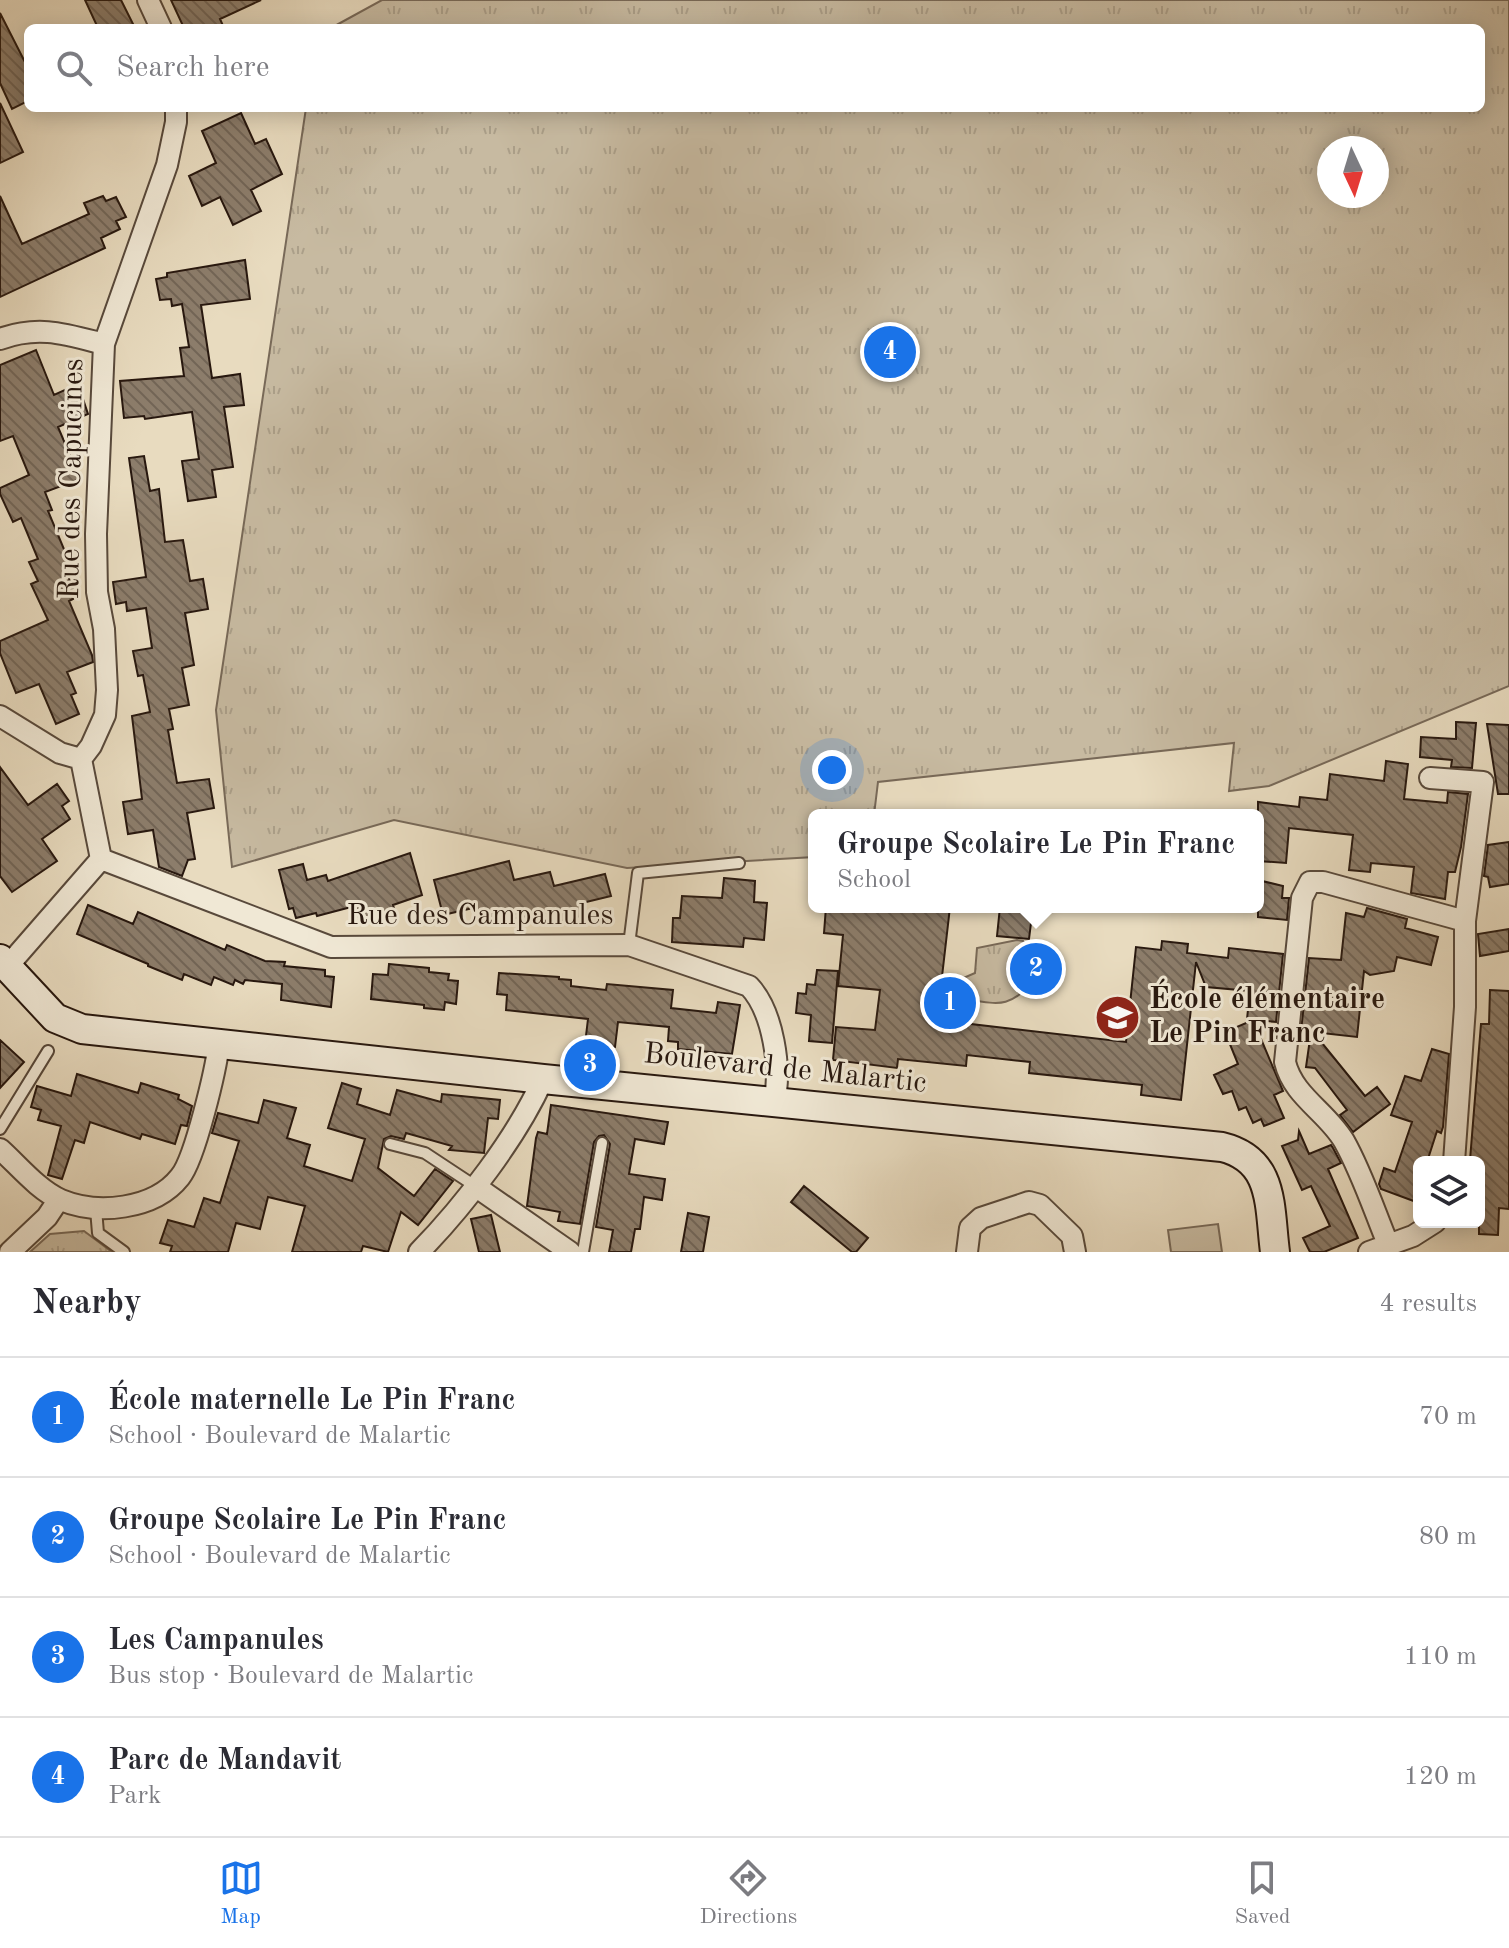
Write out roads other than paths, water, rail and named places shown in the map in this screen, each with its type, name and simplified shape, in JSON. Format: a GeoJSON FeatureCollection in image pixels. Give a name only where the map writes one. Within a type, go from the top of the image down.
{"type":"FeatureCollection","features":[{"type":"Feature","properties":{"kind":"street"},"geometry":{"type":"LineString","coordinates":[[148,0],[159,24]]}},
{"type":"Feature","properties":{"kind":"street","name":"Rue des Capucines"},"geometry":{"type":"LineString","coordinates":[[81,759],[91,746],[105,715],[107,690],[104,629],[97,592],[96,534],[104,344],[167,165],[176,112]]}},
{"type":"Feature","properties":{"kind":"street"},"geometry":{"type":"LineString","coordinates":[[0,339],[33,331],[51,331],[104,344]]}},
{"type":"Feature","properties":{"kind":"street"},"geometry":{"type":"LineString","coordinates":[[0,716],[60,753],[81,759],[101,859],[3,964]]}},
{"type":"Feature","properties":{"kind":"street"},"geometry":{"type":"LineString","coordinates":[[1430,778],[1483,782],[1465,921],[1465,1007],[1454,1156]]}},
{"type":"Feature","properties":{"kind":"street","name":"Rue des Campanules"},"geometry":{"type":"LineString","coordinates":[[101,859],[331,947],[629,945],[749,986],[759,997],[770,1021],[777,1088],[774,1102]]}},
{"type":"Feature","properties":{"kind":"street"},"geometry":{"type":"LineString","coordinates":[[1426,1228],[1379,1248],[1343,1139],[1288,1074],[1285,1062],[1302,898],[1310,882],[1323,882],[1465,921]]}},
{"type":"Feature","properties":{"kind":"street","name":"Boulevard de Malartic"},"geometry":{"type":"LineString","coordinates":[[3,964],[55,1018],[82,1029],[1240,1151],[1262,1173],[1275,1252]]}},
{"type":"Feature","properties":{"kind":"street"},"geometry":{"type":"LineString","coordinates":[[0,1149],[59,1199],[96,1209],[136,1204],[163,1192],[179,1178],[188,1163],[215,1070],[219,1043]]}},
{"type":"Feature","properties":{"kind":"street"},"geometry":{"type":"LineString","coordinates":[[419,1252],[475,1186],[532,1103],[543,1079]]}},
{"type":"Feature","properties":{"kind":"street"},"geometry":{"type":"LineString","coordinates":[[475,1186],[570,1252]]}},
{"type":"Feature","properties":{"kind":"street"},"geometry":{"type":"LineString","coordinates":[[10,1252],[47,1217],[59,1199]]}},
{"type":"Feature","properties":{"kind":"street"},"geometry":{"type":"LineString","coordinates":[[967,1252],[970,1228],[981,1218],[1029,1202],[1040,1205],[1072,1236],[1075,1252]]}},
{"type":"Feature","properties":{"kind":"lane"},"geometry":{"type":"LineString","coordinates":[[629,945],[638,873],[739,863]]}},
{"type":"Feature","properties":{"kind":"lane"},"geometry":{"type":"LineString","coordinates":[[0,1129],[48,1051]]}},
{"type":"Feature","properties":{"kind":"lane"},"geometry":{"type":"LineString","coordinates":[[583,1252],[602,1143]]}},
{"type":"Feature","properties":{"kind":"lane"},"geometry":{"type":"LineString","coordinates":[[390,1144],[425,1153],[475,1186]]}},
{"type":"Feature","properties":{"kind":"lane"},"geometry":{"type":"LineString","coordinates":[[96,1209],[98,1233],[124,1252]]}},
{"type":"Feature","properties":{"kind":"place","name":"Parc de Mandavit"},"geometry":{"type":"Point","coordinates":[890,352]}},
{"type":"Feature","properties":{"kind":"place","name":"Groupe Scolaire Le Pin Franc"},"geometry":{"type":"Point","coordinates":[1036,969]}},
{"type":"Feature","properties":{"kind":"place","name":"École maternelle Le Pin Franc"},"geometry":{"type":"Point","coordinates":[950,1003]}},
{"type":"Feature","properties":{"kind":"place","name":"École élémentaire Le Pin Franc"},"geometry":{"type":"Point","coordinates":[1118,1017]}},
{"type":"Feature","properties":{"kind":"place","name":"Les Campanules"},"geometry":{"type":"Point","coordinates":[590,1065]}}]}
